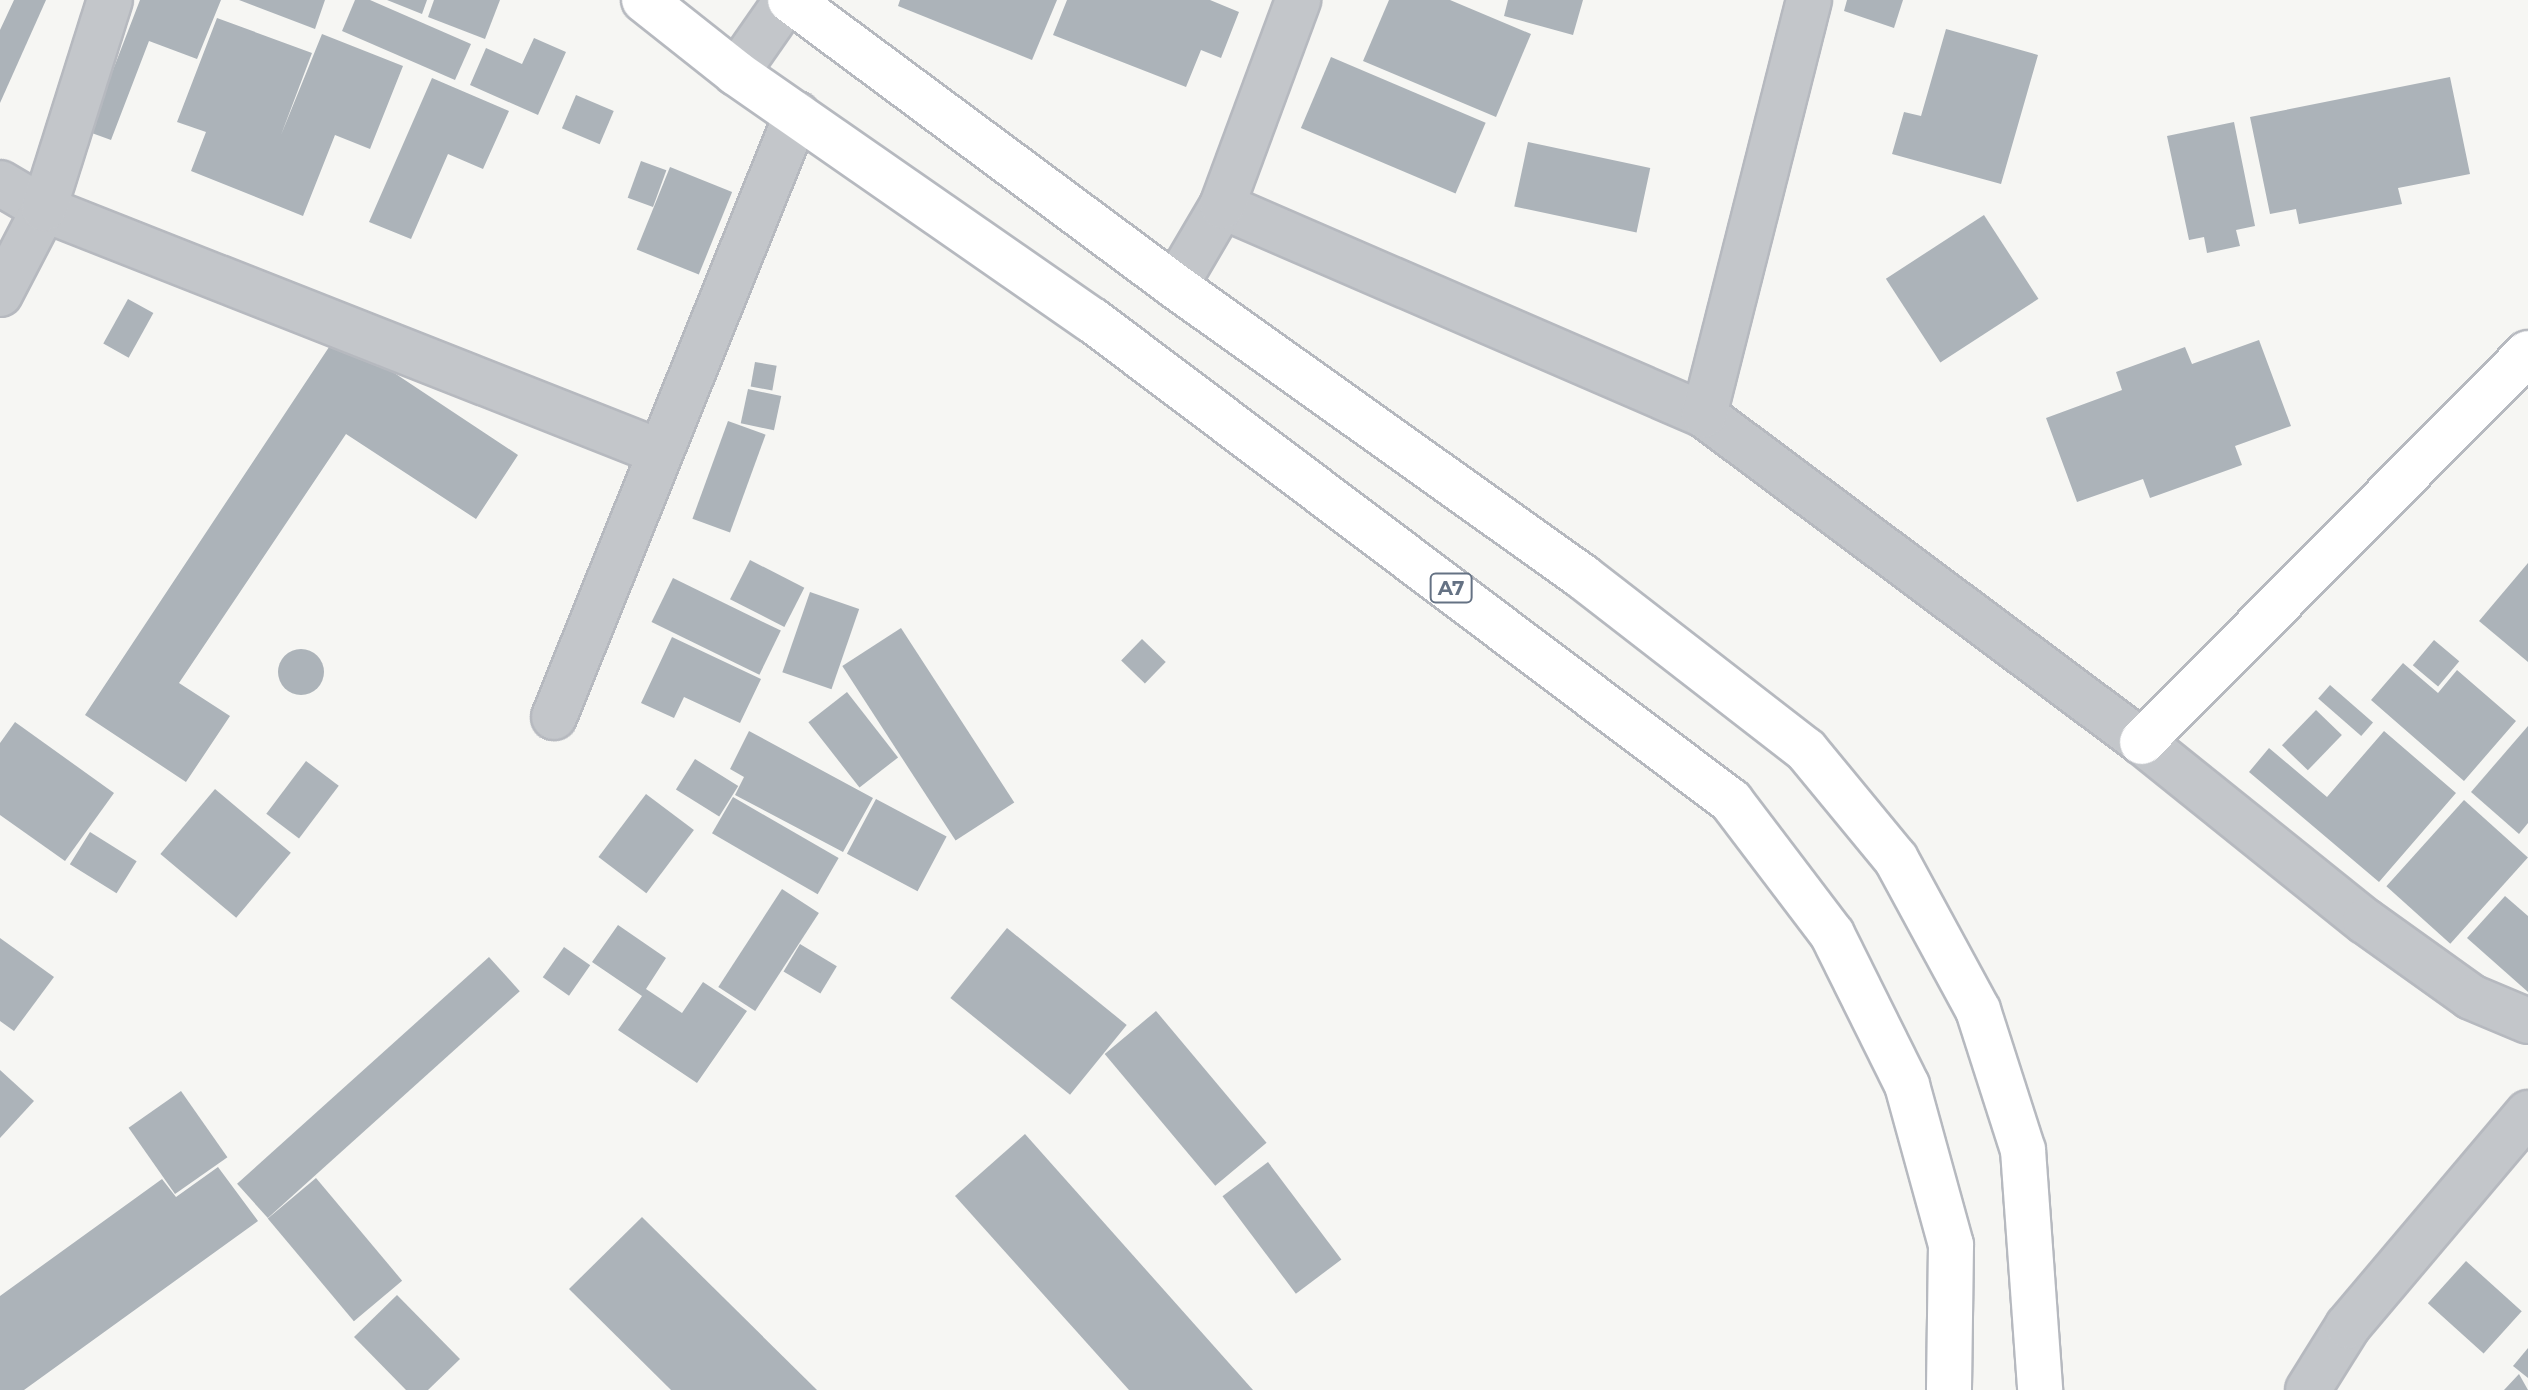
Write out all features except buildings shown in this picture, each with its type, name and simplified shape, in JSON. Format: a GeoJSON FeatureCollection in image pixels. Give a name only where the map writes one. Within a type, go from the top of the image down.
{"type":"FeatureCollection","features":[{"type":"Feature","properties":{"kind":"main road","name":"A7"},"geometry":{"type":"LineString","coordinates":[[644,0],[736,73],[1092,320],[1731,801],[1832,934],[1907,1085],[1951,1245],[1949,1390]]}},
{"type":"Feature","properties":{"kind":"main road"},"geometry":{"type":"LineString","coordinates":[[789,0],[1175,286],[1583,577],[1806,750],[1896,859],[1978,1010],[2023,1150],[2040,1390]]}},
{"type":"Feature","properties":{"kind":"main road"},"geometry":{"type":"LineString","coordinates":[[2142,742],[2528,353]]}},
{"type":"Feature","properties":{"kind":"street"},"geometry":{"type":"LineString","coordinates":[[0,294],[44,209],[110,0]]}},
{"type":"Feature","properties":{"kind":"street"},"geometry":{"type":"LineString","coordinates":[[736,73],[789,0]]}},
{"type":"Feature","properties":{"kind":"street"},"geometry":{"type":"LineString","coordinates":[[1175,286],[1222,206],[1298,0]]}},
{"type":"Feature","properties":{"kind":"street"},"geometry":{"type":"LineString","coordinates":[[1704,415],[1809,0]]}},
{"type":"Feature","properties":{"kind":"street"},"geometry":{"type":"LineString","coordinates":[[554,717],[797,114]]}},
{"type":"Feature","properties":{"kind":"street"},"geometry":{"type":"LineString","coordinates":[[0,183],[44,209],[660,452]]}},
{"type":"Feature","properties":{"kind":"street"},"geometry":{"type":"LineString","coordinates":[[1222,206],[1704,415],[2142,742],[2376,929],[2471,997],[2528,1021]]}},
{"type":"Feature","properties":{"kind":"street"},"geometry":{"type":"LineString","coordinates":[[2308,1390],[2348,1326],[2528,1113]]}}]}
